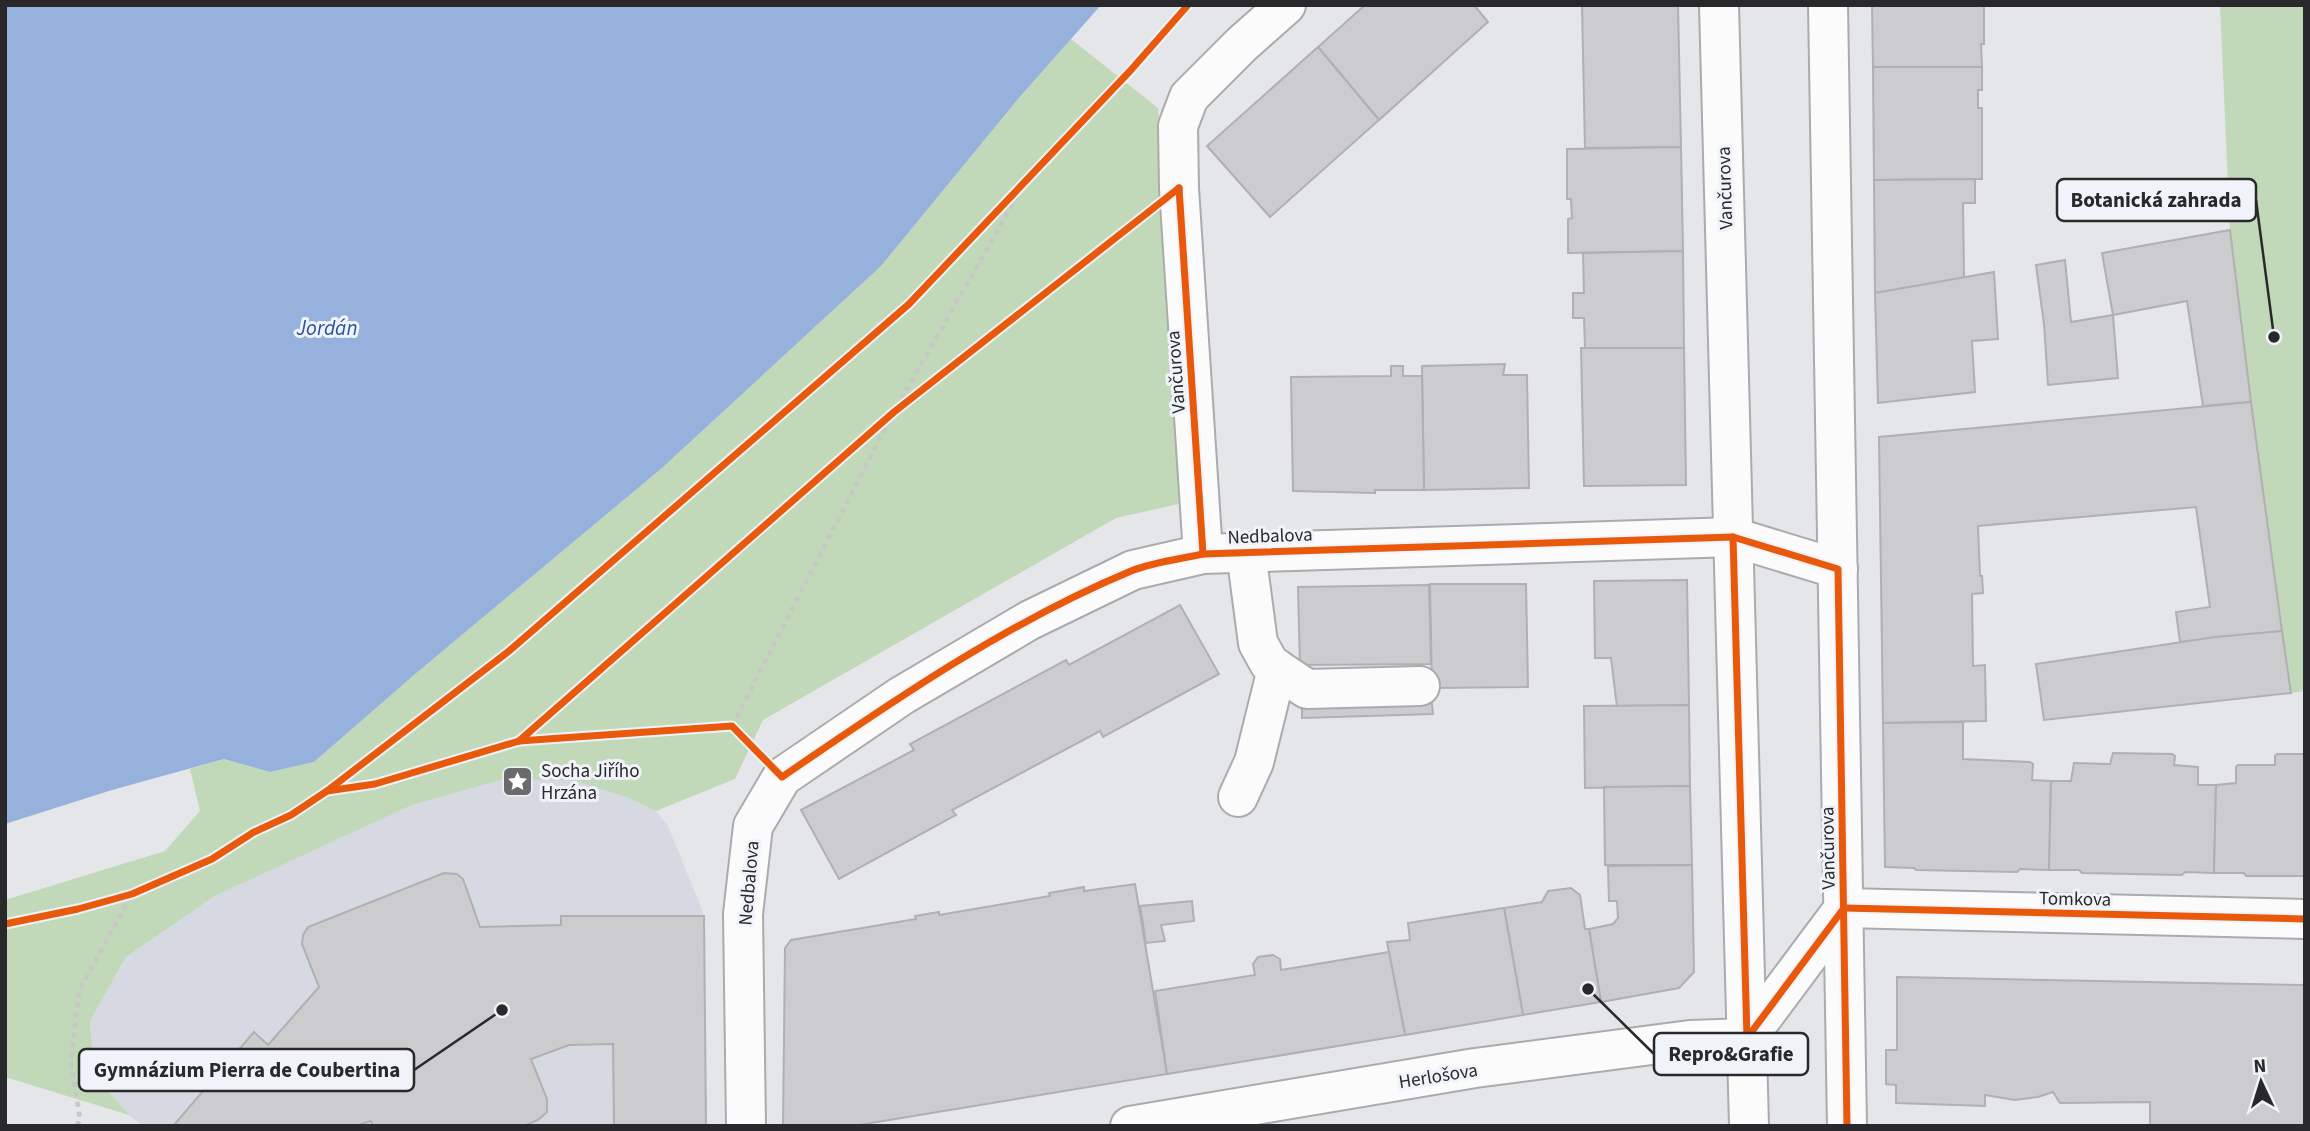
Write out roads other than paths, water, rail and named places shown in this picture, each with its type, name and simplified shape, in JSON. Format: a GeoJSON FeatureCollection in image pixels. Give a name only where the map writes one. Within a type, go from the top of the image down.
{"type":"FeatureCollection","features":[{"type":"Feature","properties":{"kind":"street","name":"Vančurova"},"geometry":{"type":"LineString","coordinates":[[1203,554],[1179,188],[1178,126],[1189,97],[1286,5]]}},
{"type":"Feature","properties":{"kind":"street","name":"Vančurova"},"geometry":{"type":"LineString","coordinates":[[1719,5],[1749,1126]]}},
{"type":"Feature","properties":{"kind":"street","name":"Vančurova"},"geometry":{"type":"LineString","coordinates":[[1829,5],[1847,1126]]}},
{"type":"Feature","properties":{"kind":"street","name":"Nedbalova"},"geometry":{"type":"LineString","coordinates":[[746,1126],[743,914],[752,826],[782,777],[901,696],[1030,620],[1133,570],[1203,554],[1733,537],[1838,569]]}},
{"type":"Feature","properties":{"kind":"street"},"geometry":{"type":"LineString","coordinates":[[1246,552],[1258,643],[1269,663],[1307,689],[1420,686]]}},
{"type":"Feature","properties":{"kind":"street"},"geometry":{"type":"LineString","coordinates":[[1238,797],[1254,762],[1277,669]]}},
{"type":"Feature","properties":{"kind":"street"},"geometry":{"type":"LineString","coordinates":[[1747,1038],[1844,908]]}},
{"type":"Feature","properties":{"kind":"street","name":"Tomkova"},"geometry":{"type":"LineString","coordinates":[[1844,908],[2305,919]]}},
{"type":"Feature","properties":{"kind":"street","name":"Herlošova"},"geometry":{"type":"LineString","coordinates":[[1130,1126],[1175,1122],[1475,1068],[1690,1040],[1747,1038]]}},
{"type":"Feature","properties":{"kind":"water","name":"Jordán"},"geometry":{"type":"Polygon","coordinates":[[[5,5],[1101,5],[1018,99],[881,266],[662,468],[314,762],[270,772],[224,759],[112,790],[5,824],[5,5]]]}},
{"type":"Feature","properties":{"kind":"place","name":"Botanická zahrada"},"geometry":{"type":"Point","coordinates":[2274,337]}},
{"type":"Feature","properties":{"kind":"place","name":"Socha Jiřího Hrzána"},"geometry":{"type":"Point","coordinates":[518,781]}},
{"type":"Feature","properties":{"kind":"place","name":"Repro&Grafie"},"geometry":{"type":"Point","coordinates":[1588,989]}},
{"type":"Feature","properties":{"kind":"place","name":"Gymnázium Pierra de Coubertina"},"geometry":{"type":"Point","coordinates":[502,1010]}}]}
